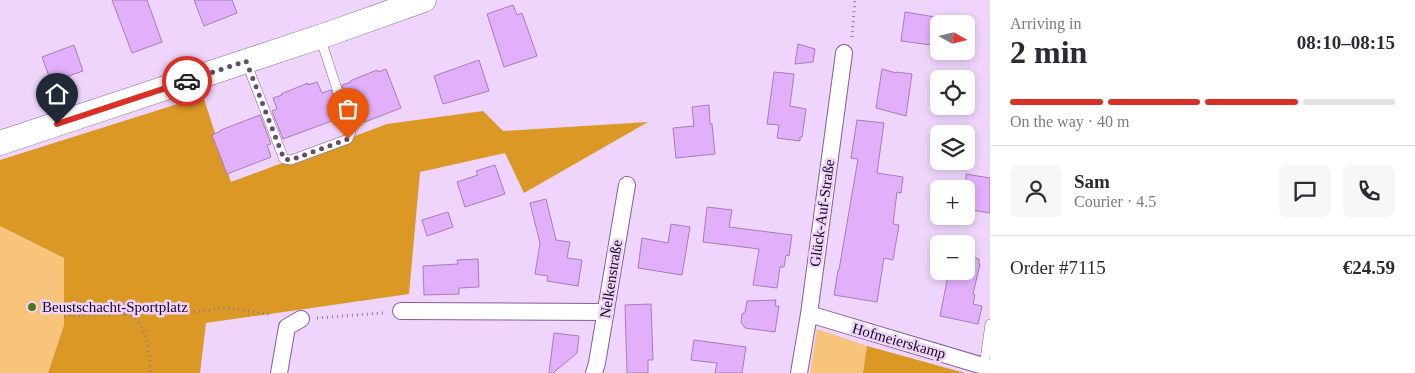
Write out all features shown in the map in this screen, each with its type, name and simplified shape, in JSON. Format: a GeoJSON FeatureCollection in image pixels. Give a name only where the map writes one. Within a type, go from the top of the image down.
{"type":"FeatureCollection","features":[{"type":"Feature","properties":{"kind":"street"},"geometry":{"type":"LineString","coordinates":[[0,143],[320,37],[424,0]]}},
{"type":"Feature","properties":{"kind":"street","name":"Glück-Auf-Straße"},"geometry":{"type":"LineString","coordinates":[[799,373],[809,314],[844,53]]}},
{"type":"Feature","properties":{"kind":"street","name":"Nelkenstraße"},"geometry":{"type":"LineString","coordinates":[[594,373],[627,185]]}},
{"type":"Feature","properties":{"kind":"street"},"geometry":{"type":"LineString","coordinates":[[401,312],[606,312]]}},
{"type":"Feature","properties":{"kind":"street","name":"Hofmeierskamp"},"geometry":{"type":"LineString","coordinates":[[809,314],[987,367]]}},
{"type":"Feature","properties":{"kind":"street"},"geometry":{"type":"LineString","coordinates":[[279,373],[294,323]]}},
{"type":"Feature","properties":{"kind":"lane"},"geometry":{"type":"LineString","coordinates":[[246,61],[284,159],[291,160],[348,139],[352,132],[320,37]]}},
{"type":"Feature","properties":{"kind":"lane"},"geometry":{"type":"LineString","coordinates":[[987,367],[990,324]]}},
{"type":"Feature","properties":{"kind":"path"},"geometry":{"type":"LineString","coordinates":[[844,53],[851,40],[855,0]]}},
{"type":"Feature","properties":{"kind":"path"},"geometry":{"type":"LineString","coordinates":[[64,316],[207,311],[221,307],[268,314],[294,323],[401,312]]}},
{"type":"Feature","properties":{"kind":"path"},"geometry":{"type":"LineString","coordinates":[[125,314],[136,320],[143,329],[151,366],[150,373]]}},
{"type":"Feature","properties":{"kind":"shaded area"},"geometry":{"type":"Polygon","coordinates":[[[203,96],[231,182],[387,124],[483,111],[503,131],[648,122],[524,193],[505,153],[420,172],[409,294],[206,323],[200,373],[48,373],[64,325],[64,258],[0,226],[0,160],[203,96]]]}},
{"type":"Feature","properties":{"kind":"shaded area","name":"Beustschacht-Sportplatz"},"geometry":{"type":"Polygon","coordinates":[[[0,226],[64,258],[64,325],[48,373],[0,373],[0,226]]]}},
{"type":"Feature","properties":{"kind":"shaded area"},"geometry":{"type":"Polygon","coordinates":[[[817,329],[867,346],[863,373],[810,373],[817,329]]]}},
{"type":"Feature","properties":{"kind":"shaded area"},"geometry":{"type":"Polygon","coordinates":[[[867,346],[965,373],[863,373],[867,346]]]}},
{"type":"Feature","properties":{"kind":"building"},"geometry":{"type":"Polygon","coordinates":[[[112,0],[147,0],[162,42],[132,53],[112,0]]]}},
{"type":"Feature","properties":{"kind":"building"},"geometry":{"type":"Polygon","coordinates":[[[194,0],[232,0],[237,13],[204,26],[194,0]]]}},
{"type":"Feature","properties":{"kind":"building"},"geometry":{"type":"Polygon","coordinates":[[[513,5],[517,15],[522,13],[537,56],[504,67],[487,14],[513,5]]]}},
{"type":"Feature","properties":{"kind":"building"},"geometry":{"type":"Polygon","coordinates":[[[905,12],[930,16],[930,45],[901,41],[905,12]]]}},
{"type":"Feature","properties":{"kind":"building"},"geometry":{"type":"Polygon","coordinates":[[[798,44],[815,49],[813,62],[795,64],[798,44]]]}},
{"type":"Feature","properties":{"kind":"building"},"geometry":{"type":"Polygon","coordinates":[[[74,45],[83,71],[51,82],[42,57],[74,45]]]}},
{"type":"Feature","properties":{"kind":"building"},"geometry":{"type":"Polygon","coordinates":[[[479,60],[489,91],[443,104],[434,76],[479,60]]]}},
{"type":"Feature","properties":{"kind":"building"},"geometry":{"type":"Polygon","coordinates":[[[386,69],[401,108],[357,125],[342,85],[377,70],[378,72],[386,69]]]}},
{"type":"Feature","properties":{"kind":"building"},"geometry":{"type":"Polygon","coordinates":[[[882,69],[896,73],[912,74],[906,116],[876,108],[882,69]]]}},
{"type":"Feature","properties":{"kind":"building"},"geometry":{"type":"Polygon","coordinates":[[[774,72],[794,74],[790,106],[806,109],[800,141],[777,138],[779,125],[767,124],[774,72]]]}},
{"type":"Feature","properties":{"kind":"building"},"geometry":{"type":"Polygon","coordinates":[[[317,82],[322,93],[331,90],[340,118],[283,139],[272,111],[277,109],[273,98],[308,83],[308,85],[317,82]]]}},
{"type":"Feature","properties":{"kind":"building"},"geometry":{"type":"Polygon","coordinates":[[[709,105],[715,154],[676,158],[673,128],[694,126],[692,107],[709,105]]]}},
{"type":"Feature","properties":{"kind":"building"},"geometry":{"type":"Polygon","coordinates":[[[260,115],[271,144],[267,145],[271,157],[227,174],[212,135],[260,115]]]}},
{"type":"Feature","properties":{"kind":"building"},"geometry":{"type":"Polygon","coordinates":[[[857,120],[884,123],[877,173],[903,177],[901,193],[897,192],[893,224],[899,225],[893,260],[884,258],[877,302],[834,295],[858,159],[851,158],[857,120]]]}},
{"type":"Feature","properties":{"kind":"building"},"geometry":{"type":"Polygon","coordinates":[[[495,165],[505,194],[465,207],[457,182],[478,175],[476,171],[495,165]]]}},
{"type":"Feature","properties":{"kind":"building"},"geometry":{"type":"Polygon","coordinates":[[[966,174],[990,178],[990,213],[975,210],[975,180],[966,180],[966,174]]]}},
{"type":"Feature","properties":{"kind":"building"},"geometry":{"type":"Polygon","coordinates":[[[546,199],[556,240],[570,242],[567,258],[582,260],[578,286],[547,281],[548,276],[535,274],[540,243],[530,203],[546,199]]]}},
{"type":"Feature","properties":{"kind":"building"},"geometry":{"type":"Polygon","coordinates":[[[707,207],[732,210],[729,227],[792,235],[789,256],[786,255],[784,267],[780,267],[777,288],[753,285],[759,249],[703,242],[707,207]]]}},
{"type":"Feature","properties":{"kind":"building"},"geometry":{"type":"Polygon","coordinates":[[[448,212],[453,227],[427,236],[422,220],[448,212]]]}},
{"type":"Feature","properties":{"kind":"building"},"geometry":{"type":"Polygon","coordinates":[[[671,224],[690,227],[682,275],[638,268],[642,238],[668,243],[671,224]]]}},
{"type":"Feature","properties":{"kind":"building"},"geometry":{"type":"Polygon","coordinates":[[[975,258],[979,259],[980,264],[973,294],[975,295],[973,304],[982,306],[978,324],[940,316],[947,280],[975,280],[975,258]]]}},
{"type":"Feature","properties":{"kind":"building"},"geometry":{"type":"Polygon","coordinates":[[[478,259],[479,287],[459,288],[459,294],[424,295],[423,266],[458,264],[457,260],[478,259]]]}},
{"type":"Feature","properties":{"kind":"building"},"geometry":{"type":"Polygon","coordinates":[[[776,300],[775,306],[779,306],[775,332],[745,328],[741,322],[747,301],[776,300]]]}},
{"type":"Feature","properties":{"kind":"building"},"geometry":{"type":"Polygon","coordinates":[[[651,304],[653,360],[648,360],[648,373],[627,373],[625,305],[651,304]]]}},
{"type":"Feature","properties":{"kind":"building"},"geometry":{"type":"Polygon","coordinates":[[[554,333],[579,336],[577,353],[553,373],[549,373],[554,333]]]}},
{"type":"Feature","properties":{"kind":"building"},"geometry":{"type":"Polygon","coordinates":[[[694,340],[746,347],[742,373],[715,373],[717,363],[691,360],[694,340]]]}},
{"type":"Feature","properties":{"kind":"way so far"},"geometry":{"type":"LineString","coordinates":[[187,81],[246,61],[284,159],[291,160],[348,139]]}},
{"type":"Feature","properties":{"kind":"place","name":"Beustschacht-Sportplatz"},"geometry":{"type":"Point","coordinates":[32,307]}},
{"type":"Feature","properties":{"kind":"route"},"geometry":{"type":"LineString","coordinates":[[57,124],[187,81]]}}]}
